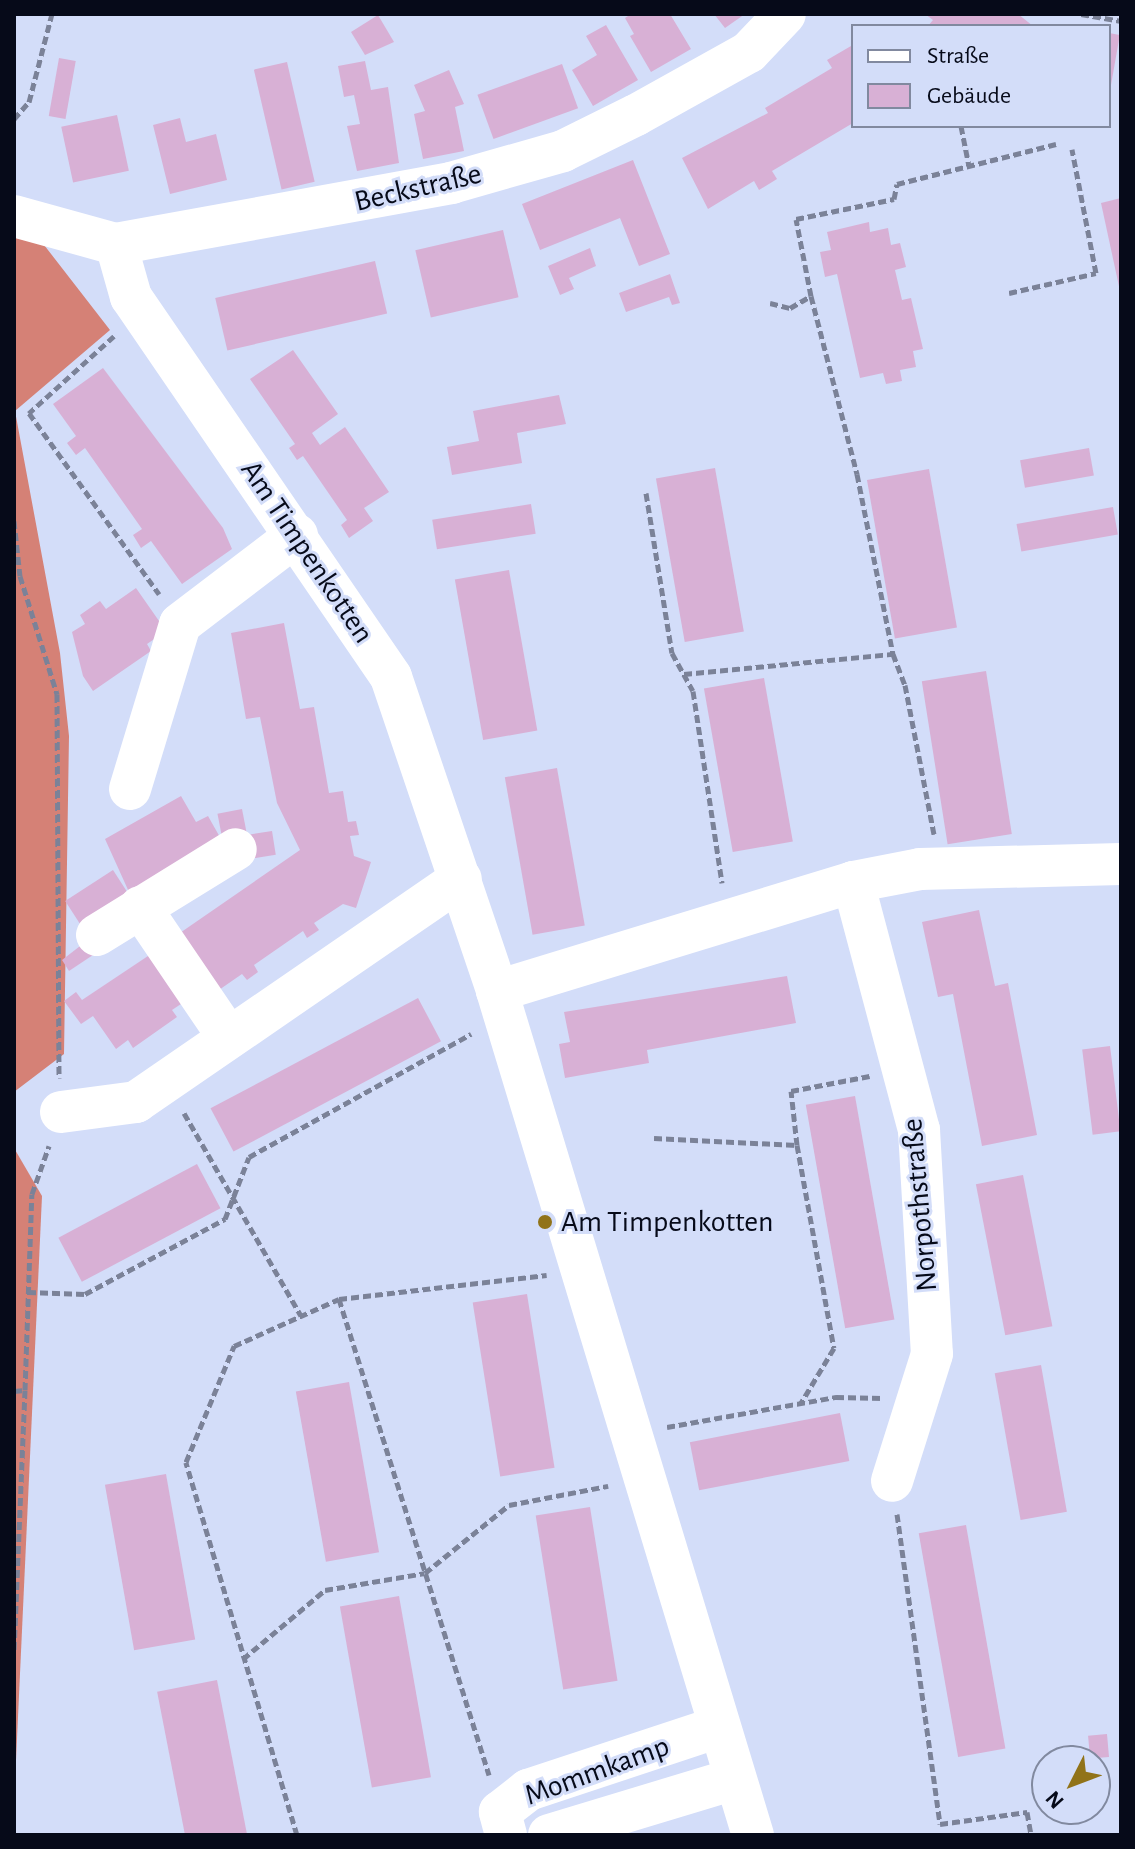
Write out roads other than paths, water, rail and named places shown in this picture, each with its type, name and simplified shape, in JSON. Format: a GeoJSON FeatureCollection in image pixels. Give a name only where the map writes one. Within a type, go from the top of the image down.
{"type":"FeatureCollection","features":[{"type":"Feature","properties":{"kind":"street","name":"Beckstraße"},"geometry":{"type":"LineString","coordinates":[[14,216],[116,244],[451,183],[563,151],[749,52],[785,14]]}},
{"type":"Feature","properties":{"kind":"street","name":"Am Timpenkotten"},"geometry":{"type":"LineString","coordinates":[[116,244],[131,297],[297,535],[391,677],[502,1008],[753,1835]]}},
{"type":"Feature","properties":{"kind":"street"},"geometry":{"type":"LineString","coordinates":[[130,789],[180,624],[297,535]]}},
{"type":"Feature","properties":{"kind":"street"},"geometry":{"type":"LineString","coordinates":[[97,935],[236,849]]}},
{"type":"Feature","properties":{"kind":"street"},"geometry":{"type":"LineString","coordinates":[[502,1008],[728,920],[853,882],[940,868],[1121,864]]}},
{"type":"Feature","properties":{"kind":"street"},"geometry":{"type":"LineString","coordinates":[[61,1112],[136,1102],[461,879]]}},
{"type":"Feature","properties":{"kind":"street","name":"Norpothstraße"},"geometry":{"type":"LineString","coordinates":[[853,882],[919,1130],[932,1354],[892,1481]]}},
{"type":"Feature","properties":{"kind":"street"},"geometry":{"type":"LineString","coordinates":[[140,907],[229,1038]]}},
{"type":"Feature","properties":{"kind":"street","name":"Mommkamp"},"geometry":{"type":"LineString","coordinates":[[503,1824],[528,1790],[719,1727]]}},
{"type":"Feature","properties":{"kind":"street","name":"Mommkamp"},"geometry":{"type":"LineString","coordinates":[[549,1835],[735,1779]]}},
{"type":"Feature","properties":{"kind":"place","name":"Am Timpenkotten"},"geometry":{"type":"Point","coordinates":[545,1222]}}]}
